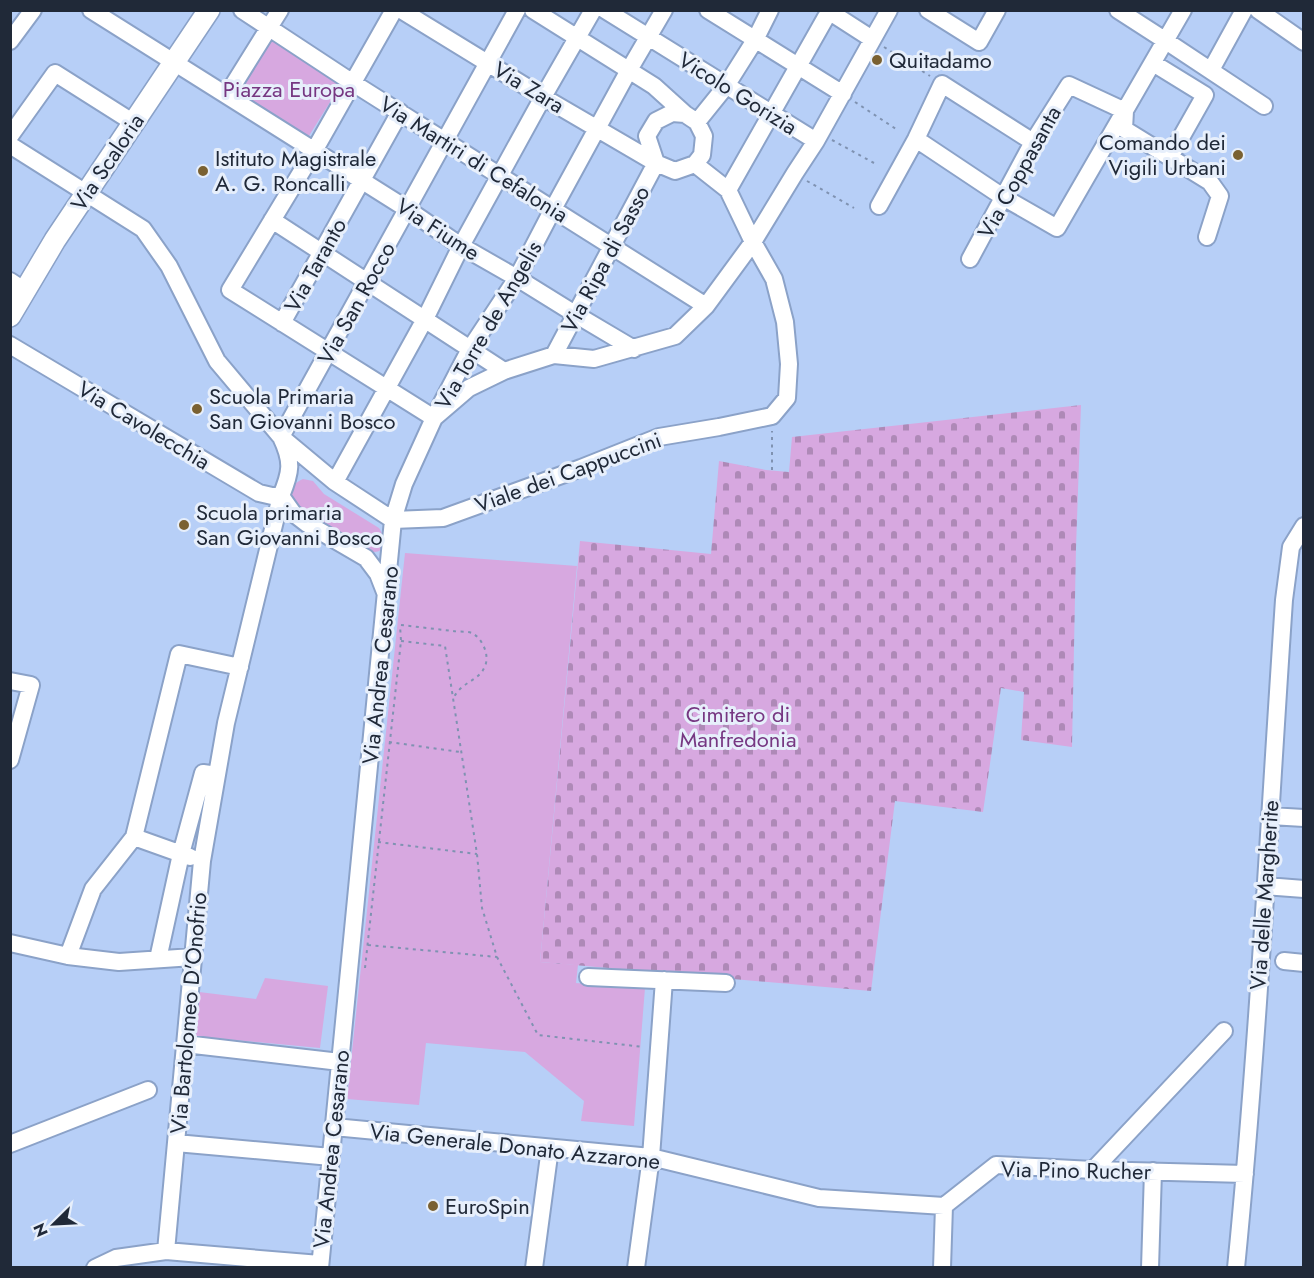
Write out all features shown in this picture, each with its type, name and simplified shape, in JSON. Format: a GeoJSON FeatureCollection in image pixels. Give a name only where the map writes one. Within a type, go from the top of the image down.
{"type":"FeatureCollection","features":[{"type":"Feature","properties":{"kind":"main road","name":"Via Scaloria"},"geometry":{"type":"LineString","coordinates":[[10,316],[18,286],[50,248],[209,10]]}},
{"type":"Feature","properties":{"kind":"street"},"geometry":{"type":"LineString","coordinates":[[10,42],[33,10]]}},
{"type":"Feature","properties":{"kind":"street","name":"Via Martiri di Cefalonia"},"geometry":{"type":"LineString","coordinates":[[242,10],[353,83],[706,306]]}},
{"type":"Feature","properties":{"kind":"street"},"geometry":{"type":"LineString","coordinates":[[227,95],[280,10]]}},
{"type":"Feature","properties":{"kind":"street"},"geometry":{"type":"LineString","coordinates":[[394,10],[314,151],[230,290],[434,418]]}},
{"type":"Feature","properties":{"kind":"street","name":"Via Zara"},"geometry":{"type":"LineString","coordinates":[[401,10],[656,163]]}},
{"type":"Feature","properties":{"kind":"street","name":"Via San Rocco"},"geometry":{"type":"LineString","coordinates":[[281,437],[517,10]]}},
{"type":"Feature","properties":{"kind":"street"},"geometry":{"type":"LineString","coordinates":[[533,10],[654,86],[691,118],[704,136],[702,155],[695,164],[675,171],[656,163],[647,136],[656,121],[672,113],[691,118]]}},
{"type":"Feature","properties":{"kind":"street"},"geometry":{"type":"LineString","coordinates":[[335,482],[543,97],[593,10]]}},
{"type":"Feature","properties":{"kind":"street","name":"Vicolo Gorizia"},"geometry":{"type":"LineString","coordinates":[[605,10],[816,141]]}},
{"type":"Feature","properties":{"kind":"street","name":"Via Torre de Angelis"},"geometry":{"type":"LineString","coordinates":[[434,418],[470,349],[517,278],[597,128],[664,10]]}},
{"type":"Feature","properties":{"kind":"street"},"geometry":{"type":"LineString","coordinates":[[708,10],[843,94]]}},
{"type":"Feature","properties":{"kind":"street"},"geometry":{"type":"LineString","coordinates":[[691,118],[726,86],[770,10]]}},
{"type":"Feature","properties":{"kind":"street"},"geometry":{"type":"LineString","coordinates":[[753,242],[816,141],[889,10]]}},
{"type":"Feature","properties":{"kind":"street"},"geometry":{"type":"LineString","coordinates":[[928,10],[979,42],[997,10]]}},
{"type":"Feature","properties":{"kind":"street"},"geometry":{"type":"LineString","coordinates":[[1118,10],[1264,106]]}},
{"type":"Feature","properties":{"kind":"street"},"geometry":{"type":"LineString","coordinates":[[916,139],[1003,197],[1057,228],[1184,10]]}},
{"type":"Feature","properties":{"kind":"street"},"geometry":{"type":"LineString","coordinates":[[1211,70],[1244,10]]}},
{"type":"Feature","properties":{"kind":"street"},"geometry":{"type":"LineString","coordinates":[[1258,10],[1304,42]]}},
{"type":"Feature","properties":{"kind":"street"},"geometry":{"type":"LineString","coordinates":[[728,190],[829,11],[872,39]]}},
{"type":"Feature","properties":{"kind":"street","name":"Via Fiume"},"geometry":{"type":"LineString","coordinates":[[100,13],[462,246],[634,349]]}},
{"type":"Feature","properties":{"kind":"street"},"geometry":{"type":"LineString","coordinates":[[1153,63],[1204,95],[1170,157]]}},
{"type":"Feature","properties":{"kind":"street"},"geometry":{"type":"LineString","coordinates":[[10,136],[55,73],[134,123]]}},
{"type":"Feature","properties":{"kind":"street"},"geometry":{"type":"LineString","coordinates":[[879,206],[916,139],[942,84],[1033,142]]}},
{"type":"Feature","properties":{"kind":"street","name":"Via Coppasanta"},"geometry":{"type":"LineString","coordinates":[[970,259],[1033,142],[1069,85],[1125,111]]}},
{"type":"Feature","properties":{"kind":"street"},"geometry":{"type":"LineString","coordinates":[[1125,111],[1124,129],[1210,182],[1220,196],[1208,237]]}},
{"type":"Feature","properties":{"kind":"street","name":"Via Taranto"},"geometry":{"type":"LineString","coordinates":[[282,323],[400,112]]}},
{"type":"Feature","properties":{"kind":"street"},"geometry":{"type":"LineString","coordinates":[[10,145],[143,229],[168,266],[217,361],[281,437],[335,482],[393,520]]}},
{"type":"Feature","properties":{"kind":"street","name":"Via Ripa di Sasso"},"geometry":{"type":"LineString","coordinates":[[555,355],[656,163]]}},
{"type":"Feature","properties":{"kind":"street"},"geometry":{"type":"LineString","coordinates":[[695,164],[728,190],[774,279],[785,322],[789,364],[787,398],[772,417]]}},
{"type":"Feature","properties":{"kind":"street"},"geometry":{"type":"LineString","coordinates":[[272,220],[504,371]]}},
{"type":"Feature","properties":{"kind":"street","name":"Via Andrea Cesarano"},"geometry":{"type":"LineString","coordinates":[[320,1266],[340,1062],[392,624],[386,597],[393,520],[404,484],[434,418],[469,388],[504,371],[555,355],[594,359],[675,336],[706,306],[753,242]]}},
{"type":"Feature","properties":{"kind":"street","name":"Via Cavolecchia"},"geometry":{"type":"LineString","coordinates":[[10,345],[259,493],[281,496]]}},
{"type":"Feature","properties":{"kind":"street","name":"Viale dei Cappuccini"},"geometry":{"type":"LineString","coordinates":[[393,520],[443,518],[658,437],[772,417]]}},
{"type":"Feature","properties":{"kind":"street"},"geometry":{"type":"LineString","coordinates":[[281,437],[288,452],[290,476]]}},
{"type":"Feature","properties":{"kind":"street"},"geometry":{"type":"LineString","coordinates":[[290,476],[298,470],[321,480],[335,482]]}},
{"type":"Feature","properties":{"kind":"street","name":"Via Bartolomeo D'Onofrio"},"geometry":{"type":"LineString","coordinates":[[166,1251],[202,861],[226,723],[281,496],[290,476]]}},
{"type":"Feature","properties":{"kind":"street"},"geometry":{"type":"LineString","coordinates":[[281,496],[293,513],[306,523],[366,558],[378,574],[386,597]]}},
{"type":"Feature","properties":{"kind":"street"},"geometry":{"type":"LineString","coordinates":[[269,546],[286,527],[306,523]]}},
{"type":"Feature","properties":{"kind":"street","name":"Via delle Margherite"},"geometry":{"type":"LineString","coordinates":[[1236,1268],[1245,1174],[1284,600],[1291,547],[1304,526]]}},
{"type":"Feature","properties":{"kind":"street"},"geometry":{"type":"LineString","coordinates":[[366,558],[390,555]]}},
{"type":"Feature","properties":{"kind":"street"},"geometry":{"type":"LineString","coordinates":[[68,956],[93,889],[134,837],[179,654],[240,667]]}},
{"type":"Feature","properties":{"kind":"street"},"geometry":{"type":"LineString","coordinates":[[10,681],[31,686],[10,760]]}},
{"type":"Feature","properties":{"kind":"street","name":"Via Bartolomeo D'Onofrio"},"geometry":{"type":"LineString","coordinates":[[158,959],[203,773],[217,775]]}},
{"type":"Feature","properties":{"kind":"street"},"geometry":{"type":"LineString","coordinates":[[1270,816],[1304,818]]}},
{"type":"Feature","properties":{"kind":"street"},"geometry":{"type":"LineString","coordinates":[[134,837],[202,861]]}},
{"type":"Feature","properties":{"kind":"street"},"geometry":{"type":"LineString","coordinates":[[1265,886],[1304,888]]}},
{"type":"Feature","properties":{"kind":"street"},"geometry":{"type":"LineString","coordinates":[[10,943],[68,956],[118,962],[193,957]]}},
{"type":"Feature","properties":{"kind":"street"},"geometry":{"type":"LineString","coordinates":[[1284,961],[1304,963]]}},
{"type":"Feature","properties":{"kind":"street"},"geometry":{"type":"LineString","coordinates":[[588,977],[726,983]]}},
{"type":"Feature","properties":{"kind":"street"},"geometry":{"type":"LineString","coordinates":[[636,1268],[651,1157],[664,980]]}},
{"type":"Feature","properties":{"kind":"street"},"geometry":{"type":"LineString","coordinates":[[1093,1170],[1224,1031]]}},
{"type":"Feature","properties":{"kind":"street"},"geometry":{"type":"LineString","coordinates":[[185,1044],[340,1062]]}},
{"type":"Feature","properties":{"kind":"street"},"geometry":{"type":"LineString","coordinates":[[10,1144],[148,1090]]}},
{"type":"Feature","properties":{"kind":"street","name":"Via Generale Donato Azzarone"},"geometry":{"type":"LineString","coordinates":[[334,1127],[651,1157],[819,1198],[944,1206]]}},
{"type":"Feature","properties":{"kind":"street"},"geometry":{"type":"LineString","coordinates":[[176,1143],[331,1157]]}},
{"type":"Feature","properties":{"kind":"street"},"geometry":{"type":"LineString","coordinates":[[534,1268],[550,1148]]}},
{"type":"Feature","properties":{"kind":"street","name":"Via Pino Rucher"},"geometry":{"type":"LineString","coordinates":[[944,1206],[996,1165],[1245,1174]]}},
{"type":"Feature","properties":{"kind":"street"},"geometry":{"type":"LineString","coordinates":[[1150,1268],[1153,1171]]}},
{"type":"Feature","properties":{"kind":"street"},"geometry":{"type":"LineString","coordinates":[[942,1268],[944,1206]]}},
{"type":"Feature","properties":{"kind":"street"},"geometry":{"type":"LineString","coordinates":[[96,1268],[116,1258],[166,1251],[320,1266]]}},
{"type":"Feature","properties":{"kind":"path"},"geometry":{"type":"LineString","coordinates":[[872,39],[942,84]]}},
{"type":"Feature","properties":{"kind":"path"},"geometry":{"type":"LineString","coordinates":[[843,94],[896,129]]}},
{"type":"Feature","properties":{"kind":"path","name":"Vicolo Gorizia"},"geometry":{"type":"LineString","coordinates":[[816,141],[828,138],[874,163]]}},
{"type":"Feature","properties":{"kind":"path"},"geometry":{"type":"LineString","coordinates":[[795,173],[854,208]]}},
{"type":"Feature","properties":{"kind":"path"},"geometry":{"type":"LineString","coordinates":[[772,417],[772,470]]}},
{"type":"Feature","properties":{"kind":"path"},"geometry":{"type":"LineString","coordinates":[[366,968],[400,641],[392,624]]}},
{"type":"Feature","properties":{"kind":"path"},"geometry":{"type":"LineString","coordinates":[[392,624],[471,633],[482,643],[486,651],[486,664],[477,678],[466,683],[456,692],[453,699]]}},
{"type":"Feature","properties":{"kind":"path"},"geometry":{"type":"LineString","coordinates":[[400,641],[445,646],[477,854],[482,908],[497,957],[538,1035],[659,1048]]}},
{"type":"Feature","properties":{"kind":"path"},"geometry":{"type":"LineString","coordinates":[[389,742],[461,753]]}},
{"type":"Feature","properties":{"kind":"path"},"geometry":{"type":"LineString","coordinates":[[378,842],[477,854]]}},
{"type":"Feature","properties":{"kind":"path"},"geometry":{"type":"LineString","coordinates":[[368,945],[497,957]]}},
{"type":"Feature","properties":{"kind":"green space","name":"Piazza Europa"},"geometry":{"type":"Polygon","coordinates":[[[272,39],[342,83],[307,139],[237,95],[272,39]]]}},
{"type":"Feature","properties":{"kind":"green space","name":"Cimitero di Manfredonia"},"geometry":{"type":"Polygon","coordinates":[[[1081,405],[1072,747],[1021,740],[1024,692],[1001,688],[983,812],[895,801],[871,991],[540,962],[580,541],[711,554],[719,461],[789,472],[792,437],[1081,405]]]}},
{"type":"Feature","properties":{"kind":"green space"},"geometry":{"type":"Polygon","coordinates":[[[303,479],[313,481],[324,494],[379,528],[384,542],[382,549],[374,552],[368,551],[297,505],[292,497],[292,490],[295,484],[303,479]]]}},
{"type":"Feature","properties":{"kind":"green space"},"geometry":{"type":"Polygon","coordinates":[[[405,553],[577,566],[540,962],[578,965],[576,983],[645,988],[634,1126],[581,1121],[584,1101],[525,1052],[426,1043],[419,1105],[347,1099],[405,553]]]}},
{"type":"Feature","properties":{"kind":"green space"},"geometry":{"type":"Polygon","coordinates":[[[265,978],[328,986],[320,1048],[194,1036],[199,992],[256,999],[265,978]]]}},
{"type":"Feature","properties":{"kind":"place","name":"Quitadamo"},"geometry":{"type":"Point","coordinates":[877,60]}},
{"type":"Feature","properties":{"kind":"place","name":"Comando dei Vigili Urbani"},"geometry":{"type":"Point","coordinates":[1238,155]}},
{"type":"Feature","properties":{"kind":"place","name":"Istituto Magistrale A. G. Roncalli"},"geometry":{"type":"Point","coordinates":[203,171]}},
{"type":"Feature","properties":{"kind":"place","name":"Scuola Primaria San Giovanni Bosco"},"geometry":{"type":"Point","coordinates":[197,409]}},
{"type":"Feature","properties":{"kind":"place","name":"Scuola primaria San Giovanni Bosco"},"geometry":{"type":"Point","coordinates":[184,525]}},
{"type":"Feature","properties":{"kind":"place","name":"EuroSpin"},"geometry":{"type":"Point","coordinates":[433,1206]}}]}
